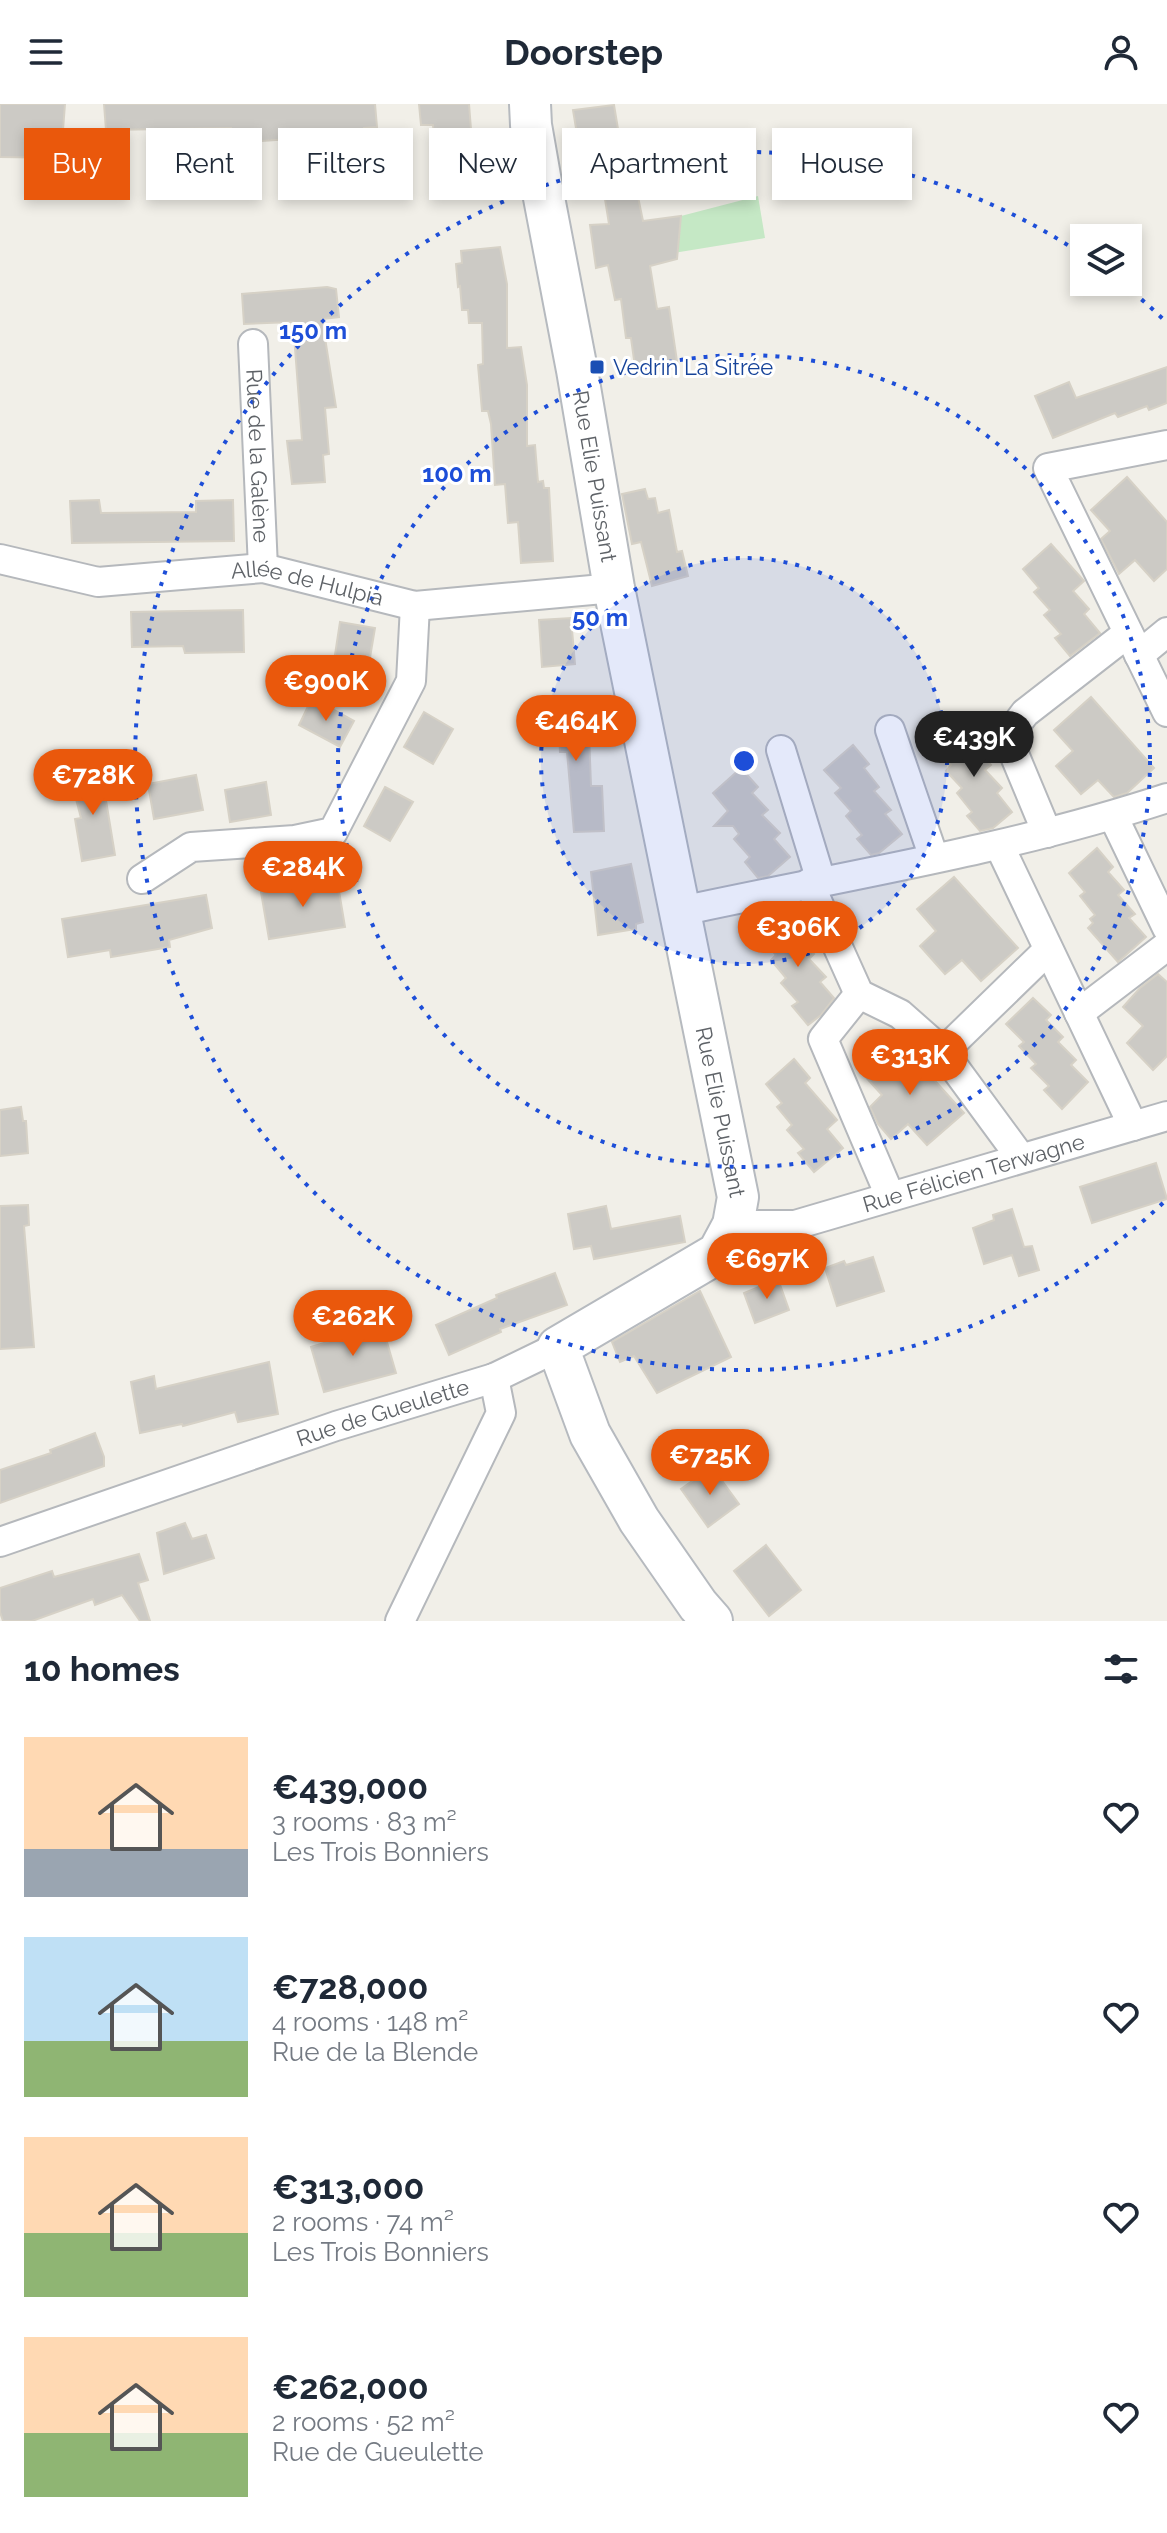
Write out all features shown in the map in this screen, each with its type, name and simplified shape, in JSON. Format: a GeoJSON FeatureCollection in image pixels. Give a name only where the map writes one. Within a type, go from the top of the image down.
{"type":"FeatureCollection","features":[{"type":"Feature","properties":{"kind":"street","name":"Rue Elie Puissant"},"geometry":{"type":"LineString","coordinates":[[530,104],[531,125],[614,588],[738,1197],[733,1225]]}},
{"type":"Feature","properties":{"kind":"street","name":"Rue de la Galène"},"geometry":{"type":"LineString","coordinates":[[253,344],[263,568]]}},
{"type":"Feature","properties":{"kind":"street"},"geometry":{"type":"LineString","coordinates":[[1163,454],[1048,468],[1167,712]]}},
{"type":"Feature","properties":{"kind":"street","name":"Allée de Hulpia"},"geometry":{"type":"LineString","coordinates":[[0,559],[98,582],[263,568],[415,606],[614,588]]}},
{"type":"Feature","properties":{"kind":"street"},"geometry":{"type":"LineString","coordinates":[[142,879],[191,847],[295,840],[333,832],[411,681],[415,606]]}},
{"type":"Feature","properties":{"kind":"street"},"geometry":{"type":"LineString","coordinates":[[1047,833],[1007,737],[1025,713],[1134,644],[1167,632]]}},
{"type":"Feature","properties":{"kind":"street"},"geometry":{"type":"LineString","coordinates":[[890,730],[934,858]]}},
{"type":"Feature","properties":{"kind":"street"},"geometry":{"type":"LineString","coordinates":[[781,750],[815,882],[859,994],[900,1014],[943,1052],[1021,1158]]}},
{"type":"Feature","properties":{"kind":"street"},"geometry":{"type":"LineString","coordinates":[[681,911],[999,845],[1113,816],[1167,798]]}},
{"type":"Feature","properties":{"kind":"street"},"geometry":{"type":"LineString","coordinates":[[1113,816],[1167,928]]}},
{"type":"Feature","properties":{"kind":"street"},"geometry":{"type":"LineString","coordinates":[[999,845],[1133,1126]]}},
{"type":"Feature","properties":{"kind":"street"},"geometry":{"type":"LineString","coordinates":[[1079,1013],[1167,946]]}},
{"type":"Feature","properties":{"kind":"street"},"geometry":{"type":"LineString","coordinates":[[943,1052],[1048,950]]}},
{"type":"Feature","properties":{"kind":"street"},"geometry":{"type":"LineString","coordinates":[[859,994],[823,1039],[890,1196]]}},
{"type":"Feature","properties":{"kind":"street","name":"Rue Félicien Terwagne"},"geometry":{"type":"LineString","coordinates":[[733,1225],[795,1225],[1167,1116]]}},
{"type":"Feature","properties":{"kind":"street","name":"Rue de Gueulette"},"geometry":{"type":"LineString","coordinates":[[0,1542],[336,1426],[494,1378],[558,1347],[718,1253],[733,1225]]}},
{"type":"Feature","properties":{"kind":"street"},"geometry":{"type":"LineString","coordinates":[[558,1347],[590,1434],[639,1520],[712,1621]]}},
{"type":"Feature","properties":{"kind":"street"},"geometry":{"type":"LineString","coordinates":[[400,1621],[501,1413],[494,1378]]}},
{"type":"Feature","properties":{"kind":"green space"},"geometry":{"type":"Polygon","coordinates":[[[756,197],[765,238],[649,257],[680,231],[681,216],[743,200],[756,200],[756,197]]]}},
{"type":"Feature","properties":{"kind":"building"},"geometry":{"type":"Polygon","coordinates":[[[0,104],[65,104],[63,128],[24,128],[24,157],[0,157],[0,104]]]}},
{"type":"Feature","properties":{"kind":"building"},"geometry":{"type":"Polygon","coordinates":[[[104,104],[375,104],[377,127],[278,128],[278,140],[262,141],[262,128],[106,128],[104,104]]]}},
{"type":"Feature","properties":{"kind":"building"},"geometry":{"type":"Polygon","coordinates":[[[419,104],[469,104],[471,128],[421,125],[419,104]]]}},
{"type":"Feature","properties":{"kind":"building"},"geometry":{"type":"Polygon","coordinates":[[[614,105],[618,128],[576,128],[573,110],[614,105]]]}},
{"type":"Feature","properties":{"kind":"building"},"geometry":{"type":"Polygon","coordinates":[[[605,200],[639,200],[643,221],[681,216],[677,259],[650,266],[657,309],[669,307],[678,368],[636,374],[631,338],[626,338],[621,299],[615,300],[608,265],[596,268],[590,225],[609,224],[605,200]]]}},
{"type":"Feature","properties":{"kind":"building"},"geometry":{"type":"Polygon","coordinates":[[[500,247],[507,284],[507,348],[521,347],[527,385],[527,446],[535,445],[538,482],[543,481],[544,488],[549,488],[553,561],[521,563],[518,522],[508,523],[505,484],[495,485],[491,424],[488,411],[482,411],[478,365],[483,364],[482,323],[469,323],[468,310],[462,310],[458,287],[456,264],[462,263],[461,251],[500,247]]]}},
{"type":"Feature","properties":{"kind":"building"},"geometry":{"type":"Polygon","coordinates":[[[327,287],[336,289],[339,317],[322,319],[336,407],[325,408],[329,454],[323,455],[325,482],[292,484],[287,441],[302,440],[293,322],[244,324],[242,294],[327,287]]]}},
{"type":"Feature","properties":{"kind":"building"},"geometry":{"type":"Polygon","coordinates":[[[1167,367],[1167,403],[1149,410],[1147,406],[1118,417],[1115,413],[1053,438],[1035,396],[1069,382],[1076,398],[1167,367]]]}},
{"type":"Feature","properties":{"kind":"building"},"geometry":{"type":"Polygon","coordinates":[[[1127,477],[1167,522],[1167,569],[1154,581],[1135,560],[1119,574],[1101,539],[1110,531],[1091,510],[1127,477]]]}},
{"type":"Feature","properties":{"kind":"building"},"geometry":{"type":"Polygon","coordinates":[[[645,489],[648,499],[655,498],[658,513],[669,510],[677,552],[682,551],[688,576],[652,586],[641,542],[632,544],[622,494],[645,489]]]}},
{"type":"Feature","properties":{"kind":"building"},"geometry":{"type":"Polygon","coordinates":[[[99,500],[101,513],[196,512],[196,501],[233,500],[234,541],[72,543],[70,501],[99,500]]]}},
{"type":"Feature","properties":{"kind":"building"},"geometry":{"type":"Polygon","coordinates":[[[1051,544],[1084,581],[1073,591],[1089,609],[1084,614],[1100,633],[1070,656],[1055,638],[1061,634],[1044,615],[1050,610],[1034,592],[1039,588],[1023,569],[1051,544]]]}},
{"type":"Feature","properties":{"kind":"building"},"geometry":{"type":"Polygon","coordinates":[[[243,610],[244,652],[185,653],[183,646],[132,647],[131,612],[243,610]]]}},
{"type":"Feature","properties":{"kind":"building"},"geometry":{"type":"Polygon","coordinates":[[[571,618],[575,664],[542,667],[539,620],[571,618]]]}},
{"type":"Feature","properties":{"kind":"building"},"geometry":{"type":"Polygon","coordinates":[[[340,622],[375,628],[365,687],[331,681],[340,622]]]}},
{"type":"Feature","properties":{"kind":"building"},"geometry":{"type":"Polygon","coordinates":[[[1091,697],[1154,768],[1127,793],[1114,797],[1098,780],[1081,794],[1056,766],[1073,751],[1054,730],[1091,697]]]}},
{"type":"Feature","properties":{"kind":"building"},"geometry":{"type":"Polygon","coordinates":[[[312,698],[354,721],[340,747],[299,725],[312,698]]]}},
{"type":"Feature","properties":{"kind":"building"},"geometry":{"type":"Polygon","coordinates":[[[588,706],[591,786],[602,786],[604,831],[574,832],[567,752],[560,752],[559,731],[542,731],[533,724],[532,709],[588,706]]]}},
{"type":"Feature","properties":{"kind":"building"},"geometry":{"type":"Polygon","coordinates":[[[424,712],[453,729],[433,764],[404,747],[424,712]]]}},
{"type":"Feature","properties":{"kind":"building"},"geometry":{"type":"Polygon","coordinates":[[[963,723],[980,742],[975,747],[991,765],[985,770],[1002,788],[997,793],[1012,812],[993,828],[980,831],[967,816],[972,812],[957,793],[962,788],[946,771],[951,765],[936,748],[963,723]]]}},
{"type":"Feature","properties":{"kind":"building"},"geometry":{"type":"Polygon","coordinates":[[[853,745],[869,764],[864,768],[879,787],[874,791],[891,810],[885,814],[902,834],[879,853],[871,855],[857,839],[862,835],[846,816],[851,811],[835,793],[841,788],[824,770],[853,745]]]}},
{"type":"Feature","properties":{"kind":"building"},"geometry":{"type":"Polygon","coordinates":[[[741,768],[758,787],[752,793],[768,810],[762,815],[780,833],[774,839],[790,857],[768,876],[758,878],[745,862],[750,857],[734,839],[739,834],[733,826],[714,826],[728,811],[713,793],[741,768]]]}},
{"type":"Feature","properties":{"kind":"building"},"geometry":{"type":"Polygon","coordinates":[[[101,770],[115,855],[82,861],[75,819],[81,818],[70,776],[101,770]]]}},
{"type":"Feature","properties":{"kind":"building"},"geometry":{"type":"Polygon","coordinates":[[[196,775],[203,810],[154,819],[148,784],[196,775]]]}},
{"type":"Feature","properties":{"kind":"building"},"geometry":{"type":"Polygon","coordinates":[[[266,782],[271,815],[230,822],[225,790],[266,782]]]}},
{"type":"Feature","properties":{"kind":"building"},"geometry":{"type":"Polygon","coordinates":[[[385,787],[413,802],[390,841],[364,826],[385,787]]]}},
{"type":"Feature","properties":{"kind":"building"},"geometry":{"type":"Polygon","coordinates":[[[1097,848],[1113,867],[1108,872],[1124,890],[1118,895],[1135,914],[1129,918],[1146,937],[1118,962],[1088,928],[1093,923],[1090,919],[1095,915],[1080,896],[1085,892],[1069,873],[1097,848]]]}},
{"type":"Feature","properties":{"kind":"building"},"geometry":{"type":"Polygon","coordinates":[[[631,864],[643,922],[636,924],[636,929],[598,935],[591,872],[631,864]]]}},
{"type":"Feature","properties":{"kind":"building"},"geometry":{"type":"Polygon","coordinates":[[[954,877],[1018,948],[981,981],[962,960],[945,974],[920,946],[936,931],[917,909],[954,877]]]}},
{"type":"Feature","properties":{"kind":"building"},"geometry":{"type":"Polygon","coordinates":[[[337,879],[345,927],[269,939],[261,892],[337,879]]]}},
{"type":"Feature","properties":{"kind":"building"},"geometry":{"type":"Polygon","coordinates":[[[206,895],[212,928],[169,940],[170,947],[111,957],[110,950],[68,957],[62,919],[206,895]]]}},
{"type":"Feature","properties":{"kind":"building"},"geometry":{"type":"Polygon","coordinates":[[[788,912],[804,931],[799,936],[814,954],[809,959],[826,977],[820,982],[834,998],[821,1015],[808,1025],[792,1006],[798,1002],[781,983],[786,978],[771,960],[776,955],[760,937],[788,912]]]}},
{"type":"Feature","properties":{"kind":"building"},"geometry":{"type":"Polygon","coordinates":[[[1158,974],[1167,982],[1167,1056],[1153,1070],[1127,1043],[1143,1026],[1123,1007],[1158,974]]]}},
{"type":"Feature","properties":{"kind":"building"},"geometry":{"type":"Polygon","coordinates":[[[1033,998],[1051,1015],[1046,1020],[1063,1037],[1058,1042],[1076,1060],[1071,1065],[1088,1082],[1062,1109],[1044,1090],[1049,1086],[1031,1068],[1036,1064],[1019,1046],[1024,1042],[1006,1024],[1033,998]]]}},
{"type":"Feature","properties":{"kind":"building"},"geometry":{"type":"Polygon","coordinates":[[[900,1042],[964,1113],[927,1145],[908,1124],[891,1139],[878,1124],[870,1107],[882,1095],[863,1074],[900,1042]]]}},
{"type":"Feature","properties":{"kind":"building"},"geometry":{"type":"Polygon","coordinates":[[[794,1059],[810,1078],[805,1083],[837,1120],[827,1129],[843,1148],[814,1172],[798,1153],[804,1149],[787,1130],[792,1125],[777,1107],[782,1103],[766,1084],[794,1059]]]}},
{"type":"Feature","properties":{"kind":"building"},"geometry":{"type":"Polygon","coordinates":[[[21,1107],[23,1121],[26,1121],[28,1153],[0,1156],[0,1110],[21,1107]]]}},
{"type":"Feature","properties":{"kind":"building"},"geometry":{"type":"Polygon","coordinates":[[[1156,1163],[1167,1199],[1092,1223],[1080,1187],[1156,1163]]]}},
{"type":"Feature","properties":{"kind":"building"},"geometry":{"type":"Polygon","coordinates":[[[28,1205],[29,1225],[24,1226],[34,1347],[0,1349],[0,1206],[28,1205]]]}},
{"type":"Feature","properties":{"kind":"building"},"geometry":{"type":"Polygon","coordinates":[[[606,1206],[611,1229],[680,1216],[685,1242],[594,1259],[591,1246],[574,1249],[568,1214],[606,1206]]]}},
{"type":"Feature","properties":{"kind":"building"},"geometry":{"type":"Polygon","coordinates":[[[1012,1209],[1024,1247],[1032,1246],[1039,1270],[1019,1276],[1012,1255],[984,1264],[973,1228],[994,1220],[993,1215],[1012,1209]]]}},
{"type":"Feature","properties":{"kind":"building"},"geometry":{"type":"Polygon","coordinates":[[[873,1257],[884,1291],[837,1306],[825,1268],[844,1261],[846,1265],[873,1257]]]}},
{"type":"Feature","properties":{"kind":"building"},"geometry":{"type":"Polygon","coordinates":[[[555,1273],[567,1305],[500,1329],[501,1332],[449,1355],[436,1325],[497,1298],[496,1295],[555,1273]]]}},
{"type":"Feature","properties":{"kind":"building"},"geometry":{"type":"Polygon","coordinates":[[[778,1279],[789,1310],[755,1323],[744,1293],[778,1279]]]}},
{"type":"Feature","properties":{"kind":"building"},"geometry":{"type":"Polygon","coordinates":[[[700,1291],[731,1357],[657,1393],[634,1356],[620,1362],[612,1342],[700,1291]]]}},
{"type":"Feature","properties":{"kind":"building"},"geometry":{"type":"Polygon","coordinates":[[[382,1325],[396,1373],[324,1392],[311,1347],[334,1340],[338,1332],[349,1328],[358,1333],[382,1325]]]}},
{"type":"Feature","properties":{"kind":"building"},"geometry":{"type":"Polygon","coordinates":[[[269,1362],[278,1414],[238,1422],[235,1412],[183,1426],[140,1433],[131,1382],[154,1376],[156,1389],[269,1362]]]}},
{"type":"Feature","properties":{"kind":"building"},"geometry":{"type":"Polygon","coordinates":[[[95,1433],[104,1466],[0,1503],[0,1470],[51,1453],[50,1450],[95,1433]]]}},
{"type":"Feature","properties":{"kind":"building"},"geometry":{"type":"Polygon","coordinates":[[[712,1467],[739,1504],[708,1527],[681,1489],[712,1467]]]}},
{"type":"Feature","properties":{"kind":"building"},"geometry":{"type":"Polygon","coordinates":[[[185,1523],[192,1539],[206,1535],[214,1558],[164,1574],[157,1533],[185,1523]]]}},
{"type":"Feature","properties":{"kind":"building"},"geometry":{"type":"Polygon","coordinates":[[[766,1545],[801,1590],[769,1616],[734,1571],[766,1545]]]}},
{"type":"Feature","properties":{"kind":"building"},"geometry":{"type":"Polygon","coordinates":[[[139,1554],[148,1580],[138,1583],[150,1621],[140,1621],[122,1595],[95,1605],[93,1599],[32,1621],[3,1621],[0,1588],[52,1571],[54,1577],[139,1554]]]}},
{"type":"Feature","properties":{"kind":"place","name":"Vedrin La Sitrée"},"geometry":{"type":"Point","coordinates":[597,367]}}]}
